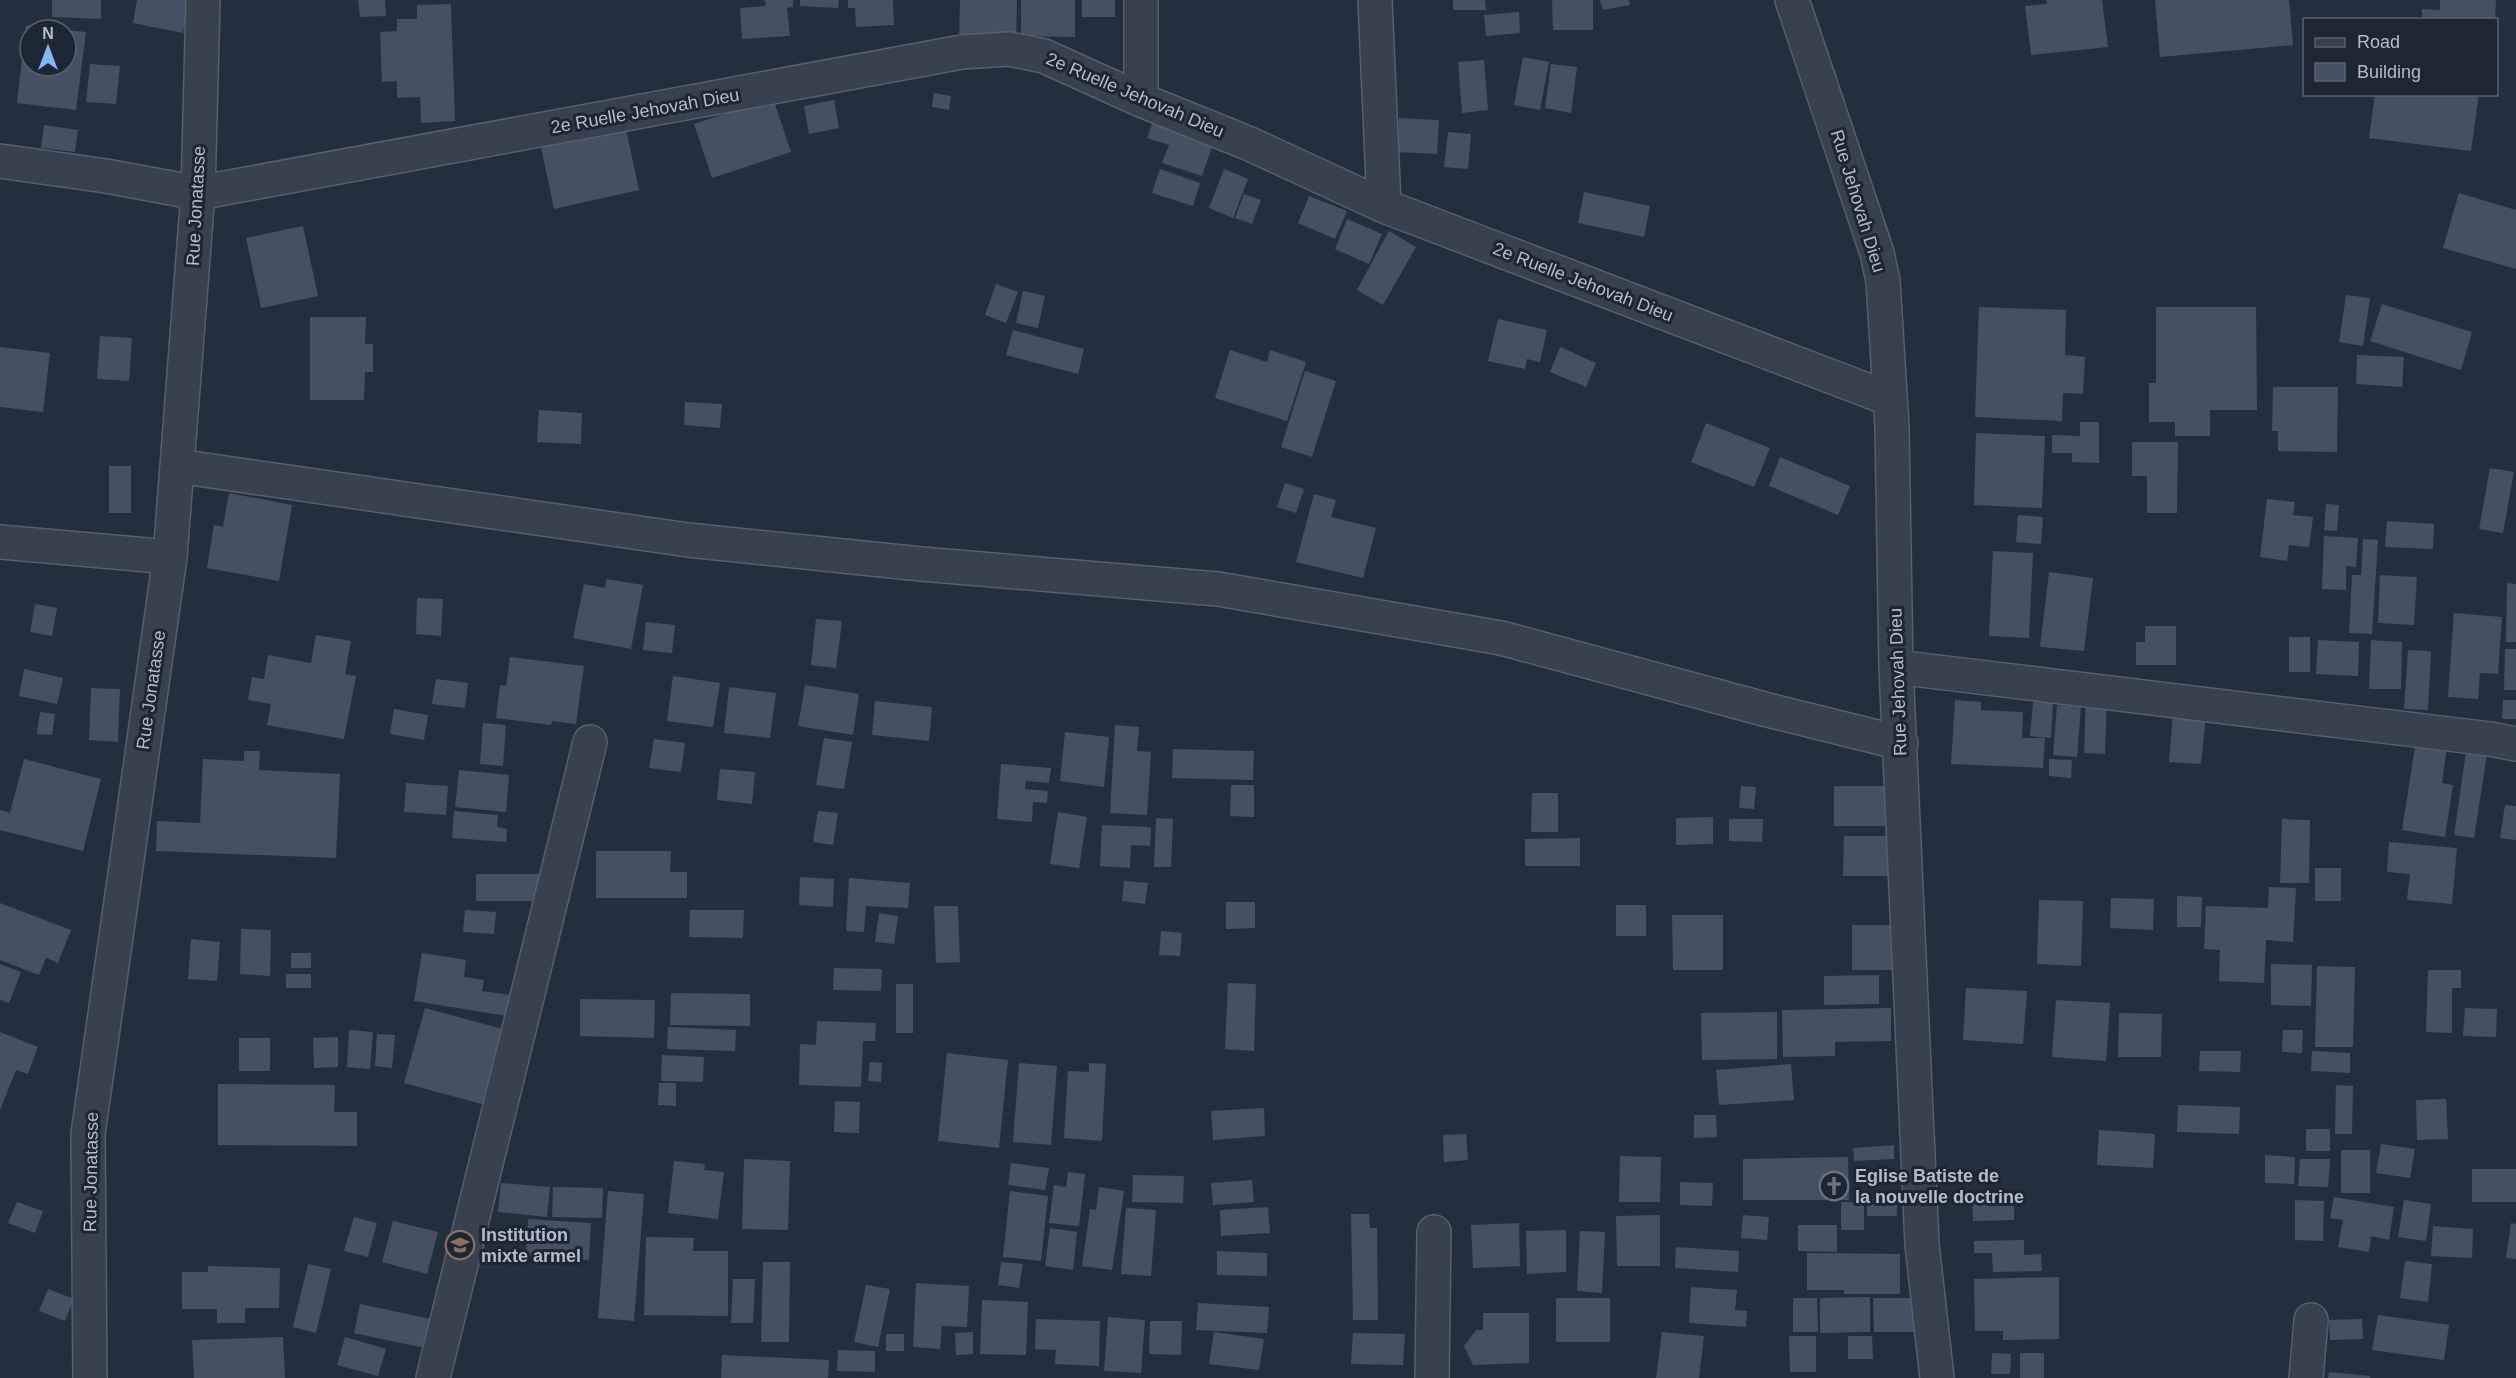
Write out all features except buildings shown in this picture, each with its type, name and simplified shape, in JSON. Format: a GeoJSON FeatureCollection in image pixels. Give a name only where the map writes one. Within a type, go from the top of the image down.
{"type":"FeatureCollection","features":[{"type":"Feature","properties":{"kind":"street","name":"Rue Jonatasse"},"geometry":{"type":"LineString","coordinates":[[90,1378],[88,1134],[170,557],[198,194],[203,0]]}},
{"type":"Feature","properties":{"kind":"street"},"geometry":{"type":"LineString","coordinates":[[1141,0],[1141,100]]}},
{"type":"Feature","properties":{"kind":"street"},"geometry":{"type":"LineString","coordinates":[[1375,0],[1384,206]]}},
{"type":"Feature","properties":{"kind":"street","name":"Rue Jehovah Dieu"},"geometry":{"type":"LineString","coordinates":[[1792,0],[1877,253],[1883,281],[1890,399],[1896,667],[1922,1244],[1937,1378]]}},
{"type":"Feature","properties":{"kind":"street","name":"2e Ruelle Jehovah Dieu"},"geometry":{"type":"LineString","coordinates":[[198,194],[962,52],[1009,49],[1044,56],[1141,100],[1250,144],[1384,206],[1890,399]]}},
{"type":"Feature","properties":{"kind":"street"},"geometry":{"type":"LineString","coordinates":[[0,161],[106,176],[198,194]]}},
{"type":"Feature","properties":{"kind":"street"},"geometry":{"type":"LineString","coordinates":[[177,466],[688,540],[921,564],[1218,589],[1501,638],[1764,709],[1901,743]]}},
{"type":"Feature","properties":{"kind":"street"},"geometry":{"type":"LineString","coordinates":[[0,542],[170,557]]}},
{"type":"Feature","properties":{"kind":"street"},"geometry":{"type":"LineString","coordinates":[[1896,667],[2516,744]]}},
{"type":"Feature","properties":{"kind":"street"},"geometry":{"type":"LineString","coordinates":[[433,1378],[590,742]]}},
{"type":"Feature","properties":{"kind":"street"},"geometry":{"type":"LineString","coordinates":[[1432,1378],[1434,1232]]}},
{"type":"Feature","properties":{"kind":"street"},"geometry":{"type":"LineString","coordinates":[[2306,1378],[2312,1320]]}},
{"type":"Feature","properties":{"kind":"place","name":"Eglise Batiste de la nouvelle doctrine"},"geometry":{"type":"Point","coordinates":[1834,1186]}},
{"type":"Feature","properties":{"kind":"place","name":"Institution mixte armel"},"geometry":{"type":"Point","coordinates":[460,1245]}}]}
